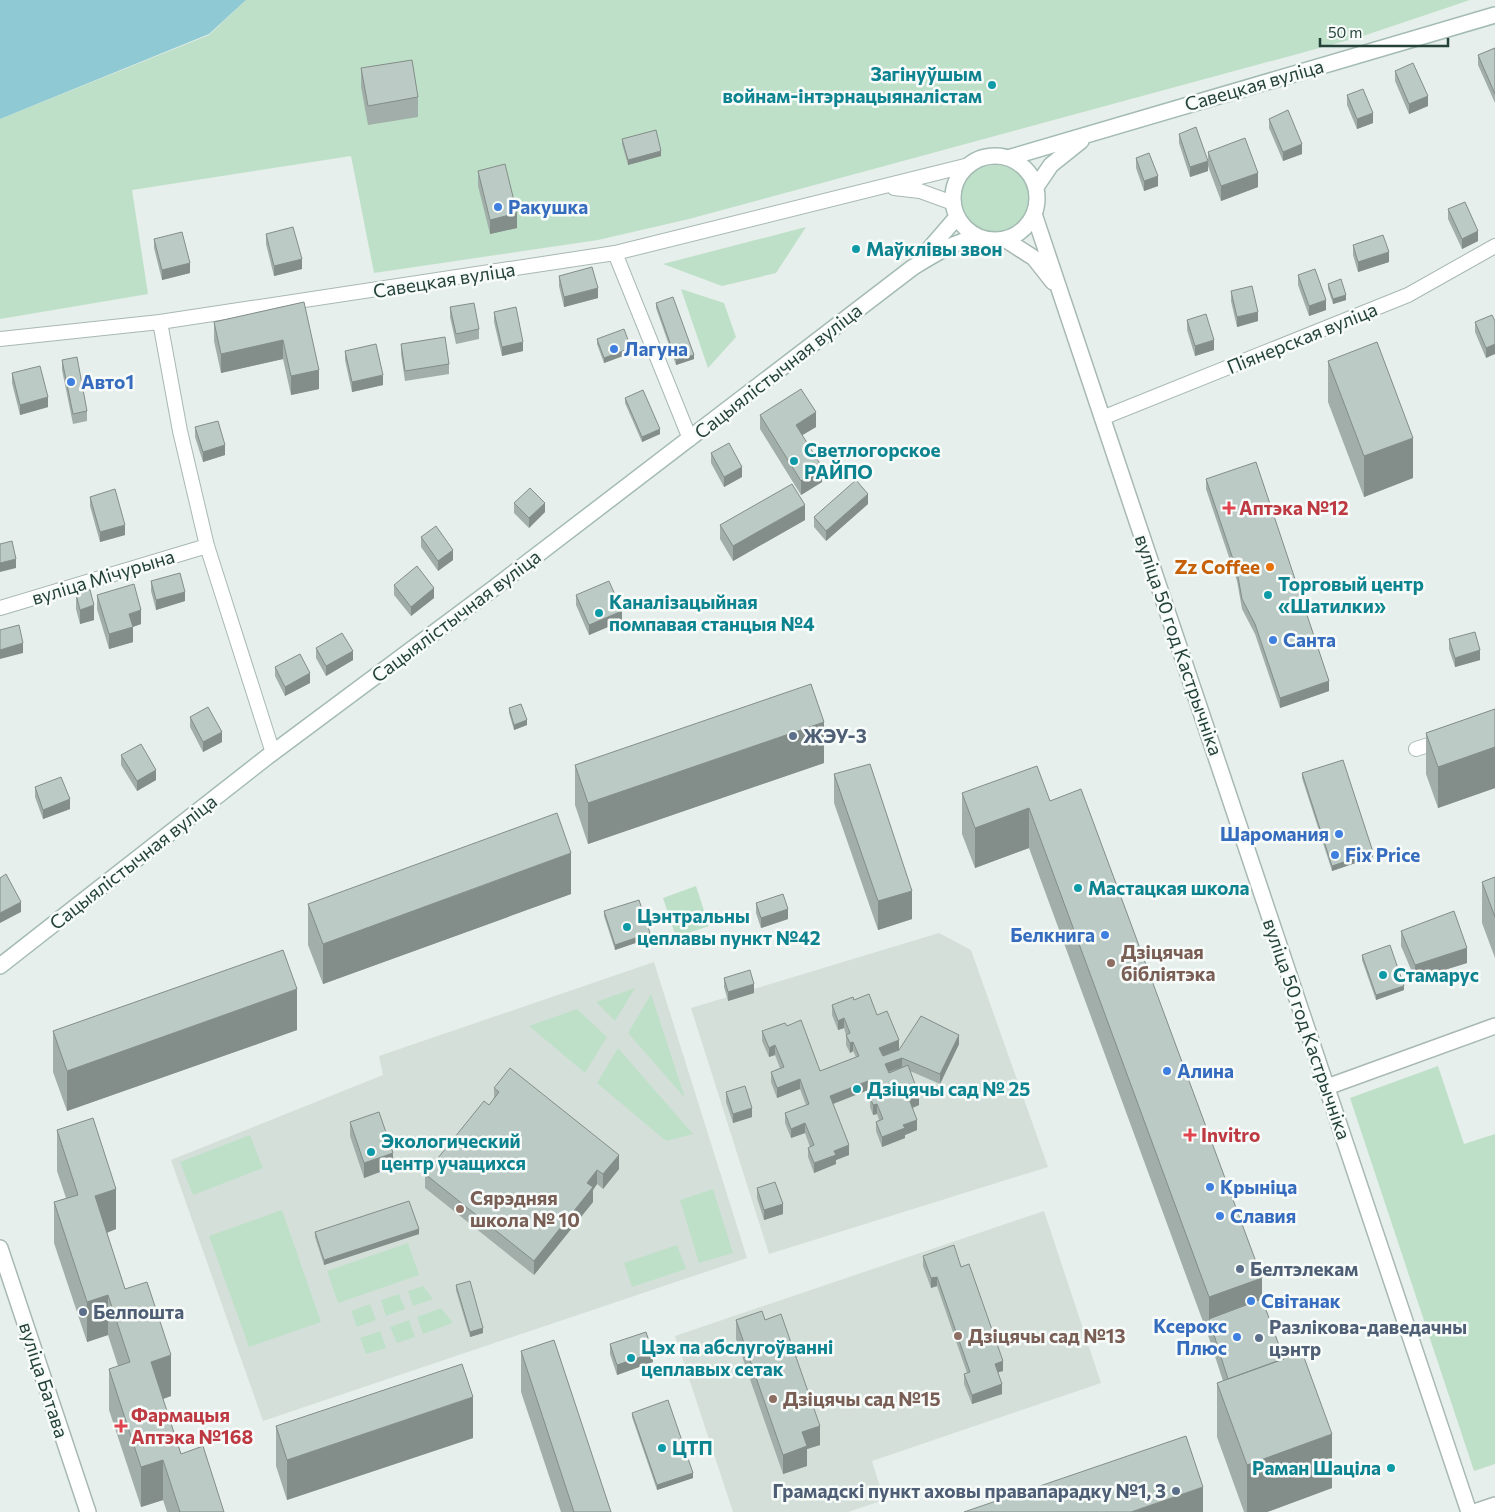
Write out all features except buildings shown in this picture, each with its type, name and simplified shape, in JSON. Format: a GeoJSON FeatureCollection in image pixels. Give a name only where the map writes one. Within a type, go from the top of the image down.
{"type":"FeatureCollection","features":[{"type":"Feature","properties":{"kind":"main road","name":"Савецкая вуліца"},"geometry":{"type":"LineString","coordinates":[[1008,158],[1495,15]]}},
{"type":"Feature","properties":{"kind":"main road","name":"Савецкая вуліца"},"geometry":{"type":"LineString","coordinates":[[1036,187],[1062,154],[1100,131]]}},
{"type":"Feature","properties":{"kind":"main road"},"geometry":{"type":"LineString","coordinates":[[987,157],[1008,158],[1020,164],[1030,174],[1036,187],[1037,200],[1034,214],[1028,225],[1018,234],[1006,240],[992,241],[978,238],[965,229],[955,210],[957,182],[969,165],[987,157]]}},
{"type":"Feature","properties":{"kind":"main road","name":"Сацыялістычная вуліца"},"geometry":{"type":"LineString","coordinates":[[912,268],[955,210]]}},
{"type":"Feature","properties":{"kind":"main road","name":"вуліца 50 год Кастрычніка"},"geometry":{"type":"LineString","coordinates":[[1034,214],[1469,1512]]}},
{"type":"Feature","properties":{"kind":"main road","name":"Сацыялістычная вуліца"},"geometry":{"type":"LineString","coordinates":[[0,966],[273,753],[494,588],[912,268],[939,252],[966,240],[978,238]]}},
{"type":"Feature","properties":{"kind":"main road","name":"вуліца 50 год Кастрычніка"},"geometry":{"type":"LineString","coordinates":[[1006,240],[1034,258],[1060,291]]}},
{"type":"Feature","properties":{"kind":"main road"},"geometry":{"type":"LineString","coordinates":[[1327,1087],[1495,1026]]}},
{"type":"Feature","properties":{"kind":"main road","name":"вуліца Батава"},"geometry":{"type":"LineString","coordinates":[[0,1248],[88,1512]]}},
{"type":"Feature","properties":{"kind":"main road"},"geometry":{"type":"LineString","coordinates":[[1474,1512],[1495,1505]]}},
{"type":"Feature","properties":{"kind":"street","name":"Савецкая вуліца"},"geometry":{"type":"LineString","coordinates":[[0,340],[160,322],[615,253],[969,165]]}},
{"type":"Feature","properties":{"kind":"street","name":"Савецкая вуліца"},"geometry":{"type":"LineString","coordinates":[[881,187],[920,191],[955,210]]}},
{"type":"Feature","properties":{"kind":"street","name":"Піянерская вуліца"},"geometry":{"type":"LineString","coordinates":[[1102,418],[1408,295],[1495,246]]}},
{"type":"Feature","properties":{"kind":"street"},"geometry":{"type":"LineString","coordinates":[[615,253],[690,439]]}},
{"type":"Feature","properties":{"kind":"street"},"geometry":{"type":"LineString","coordinates":[[160,322],[180,431],[207,546],[273,753]]}},
{"type":"Feature","properties":{"kind":"street","name":"вуліца Мічурына"},"geometry":{"type":"LineString","coordinates":[[0,608],[207,546]]}},
{"type":"Feature","properties":{"kind":"street"},"geometry":{"type":"LineString","coordinates":[[1416,749],[1460,734]]}},
{"type":"Feature","properties":{"kind":"shaded area"},"geometry":{"type":"Polygon","coordinates":[[[939,933],[971,950],[1048,1167],[769,1254],[691,1008],[939,933]]]}},
{"type":"Feature","properties":{"kind":"shaded area","name":"Сярэдняя школа № 10"},"geometry":{"type":"Polygon","coordinates":[[[654,962],[747,1258],[263,1421],[171,1160],[383,1075],[379,1056],[654,962]]]}},
{"type":"Feature","properties":{"kind":"shaded area"},"geometry":{"type":"Polygon","coordinates":[[[1044,1211],[1101,1383],[872,1461],[884,1500],[848,1512],[733,1512],[675,1336],[1044,1211]]]}},
{"type":"Feature","properties":{"kind":"green space"},"geometry":{"type":"Polygon","coordinates":[[[246,0],[1470,0],[1360,37],[689,219],[598,240],[374,273],[351,156],[132,190],[148,294],[0,319],[0,119],[209,35],[246,0]]]}},
{"type":"Feature","properties":{"kind":"green space"},"geometry":{"type":"Polygon","coordinates":[[[995,165],[1008,168],[1019,175],[1026,186],[1029,199],[1026,212],[1019,223],[1008,230],[995,233],[982,230],[971,223],[964,212],[961,199],[964,186],[971,175],[982,168],[995,165]]]}},
{"type":"Feature","properties":{"kind":"green space"},"geometry":{"type":"Polygon","coordinates":[[[806,227],[776,273],[722,286],[663,264],[806,227]]]}},
{"type":"Feature","properties":{"kind":"green space"},"geometry":{"type":"Polygon","coordinates":[[[681,289],[724,303],[736,337],[708,368],[681,289]]]}},
{"type":"Feature","properties":{"kind":"green space"},"geometry":{"type":"Polygon","coordinates":[[[696,886],[709,926],[676,937],[663,898],[696,886]]]}},
{"type":"Feature","properties":{"kind":"green space"},"geometry":{"type":"Polygon","coordinates":[[[635,988],[615,1021],[596,1002],[635,988]]]}},
{"type":"Feature","properties":{"kind":"green space"},"geometry":{"type":"Polygon","coordinates":[[[651,994],[685,1098],[628,1033],[651,994]]]}},
{"type":"Feature","properties":{"kind":"green space"},"geometry":{"type":"Polygon","coordinates":[[[577,1009],[607,1037],[585,1073],[529,1026],[577,1009]]]}},
{"type":"Feature","properties":{"kind":"green space"},"geometry":{"type":"Polygon","coordinates":[[[618,1048],[693,1134],[666,1141],[597,1083],[618,1048]]]}},
{"type":"Feature","properties":{"kind":"green space"},"geometry":{"type":"Polygon","coordinates":[[[1438,1066],[1464,1144],[1495,1134],[1495,1464],[1474,1471],[1350,1098],[1438,1066]]]}},
{"type":"Feature","properties":{"kind":"green space"},"geometry":{"type":"Polygon","coordinates":[[[250,1135],[263,1168],[193,1195],[180,1162],[250,1135]]]}},
{"type":"Feature","properties":{"kind":"green space"},"geometry":{"type":"Polygon","coordinates":[[[713,1189],[733,1253],[699,1263],[680,1200],[713,1189]]]}},
{"type":"Feature","properties":{"kind":"green space"},"geometry":{"type":"Polygon","coordinates":[[[282,1210],[321,1322],[249,1347],[209,1236],[282,1210]]]}},
{"type":"Feature","properties":{"kind":"green space"},"geometry":{"type":"Polygon","coordinates":[[[408,1243],[419,1275],[338,1303],[327,1271],[408,1243]]]}},
{"type":"Feature","properties":{"kind":"green space"},"geometry":{"type":"Polygon","coordinates":[[[677,1245],[686,1269],[632,1287],[624,1263],[677,1245]]]}},
{"type":"Feature","properties":{"kind":"green space"},"geometry":{"type":"Polygon","coordinates":[[[423,1286],[433,1299],[413,1306],[408,1291],[423,1286]]]}},
{"type":"Feature","properties":{"kind":"green space"},"geometry":{"type":"Polygon","coordinates":[[[399,1294],[405,1309],[386,1316],[381,1300],[399,1294]]]}},
{"type":"Feature","properties":{"kind":"green space"},"geometry":{"type":"Polygon","coordinates":[[[370,1304],[376,1320],[357,1327],[351,1311],[370,1304]]]}},
{"type":"Feature","properties":{"kind":"green space"},"geometry":{"type":"Polygon","coordinates":[[[441,1308],[453,1323],[423,1334],[417,1317],[441,1308]]]}},
{"type":"Feature","properties":{"kind":"green space"},"geometry":{"type":"Polygon","coordinates":[[[409,1320],[415,1337],[397,1343],[390,1327],[409,1320]]]}},
{"type":"Feature","properties":{"kind":"green space"},"geometry":{"type":"Polygon","coordinates":[[[380,1331],[386,1348],[366,1354],[360,1338],[380,1331]]]}},
{"type":"Feature","properties":{"kind":"water"},"geometry":{"type":"Polygon","coordinates":[[[0,0],[246,0],[209,34],[0,119],[0,0]]]}},
{"type":"Feature","properties":{"kind":"place","name":"Загінуўшым войнам-інтэрнацыяналістам"},"geometry":{"type":"Point","coordinates":[992,85]}},
{"type":"Feature","properties":{"kind":"place","name":"Ракушка"},"geometry":{"type":"Point","coordinates":[498,207]}},
{"type":"Feature","properties":{"kind":"place","name":"Маўклівы звон"},"geometry":{"type":"Point","coordinates":[856,249]}},
{"type":"Feature","properties":{"kind":"place","name":"Лагуна"},"geometry":{"type":"Point","coordinates":[614,349]}},
{"type":"Feature","properties":{"kind":"place","name":"Авто1"},"geometry":{"type":"Point","coordinates":[71,382]}},
{"type":"Feature","properties":{"kind":"place","name":"Светлогорское РАЙПО"},"geometry":{"type":"Point","coordinates":[794,461]}},
{"type":"Feature","properties":{"kind":"place","name":"Аптэка №12"},"geometry":{"type":"Point","coordinates":[1229,508]}},
{"type":"Feature","properties":{"kind":"place","name":"Zz Coffee"},"geometry":{"type":"Point","coordinates":[1270,567]}},
{"type":"Feature","properties":{"kind":"place","name":"Торговый центр «Шатилки»"},"geometry":{"type":"Point","coordinates":[1268,595]}},
{"type":"Feature","properties":{"kind":"place","name":"Каналізацыйная помпавая станцыя №4"},"geometry":{"type":"Point","coordinates":[599,613]}},
{"type":"Feature","properties":{"kind":"place","name":"Санта"},"geometry":{"type":"Point","coordinates":[1273,640]}},
{"type":"Feature","properties":{"kind":"place","name":"ЖЭУ-3"},"geometry":{"type":"Point","coordinates":[793,736]}},
{"type":"Feature","properties":{"kind":"place","name":"Шаромания"},"geometry":{"type":"Point","coordinates":[1339,834]}},
{"type":"Feature","properties":{"kind":"place","name":"Fix Price"},"geometry":{"type":"Point","coordinates":[1335,855]}},
{"type":"Feature","properties":{"kind":"place","name":"Мастацкая школа"},"geometry":{"type":"Point","coordinates":[1078,888]}},
{"type":"Feature","properties":{"kind":"place","name":"Цэнтральны цеплавы пункт №42"},"geometry":{"type":"Point","coordinates":[627,927]}},
{"type":"Feature","properties":{"kind":"place","name":"Белкнига"},"geometry":{"type":"Point","coordinates":[1105,935]}},
{"type":"Feature","properties":{"kind":"place","name":"Дзіцячая бібліятэка"},"geometry":{"type":"Point","coordinates":[1111,963]}},
{"type":"Feature","properties":{"kind":"place","name":"Стамарус"},"geometry":{"type":"Point","coordinates":[1383,975]}},
{"type":"Feature","properties":{"kind":"place","name":"Алина"},"geometry":{"type":"Point","coordinates":[1167,1071]}},
{"type":"Feature","properties":{"kind":"place","name":"Дзіцячы сад № 25"},"geometry":{"type":"Point","coordinates":[857,1089]}},
{"type":"Feature","properties":{"kind":"place","name":"Invitro"},"geometry":{"type":"Point","coordinates":[1190,1135]}},
{"type":"Feature","properties":{"kind":"place","name":"Экологический центр учащихся"},"geometry":{"type":"Point","coordinates":[371,1152]}},
{"type":"Feature","properties":{"kind":"place","name":"Крыніца"},"geometry":{"type":"Point","coordinates":[1210,1187]}},
{"type":"Feature","properties":{"kind":"place","name":"Сярэдняя школа № 10"},"geometry":{"type":"Point","coordinates":[460,1209]}},
{"type":"Feature","properties":{"kind":"place","name":"Славия"},"geometry":{"type":"Point","coordinates":[1220,1216]}},
{"type":"Feature","properties":{"kind":"place","name":"Белтэлекам"},"geometry":{"type":"Point","coordinates":[1240,1269]}},
{"type":"Feature","properties":{"kind":"place","name":"Світанак"},"geometry":{"type":"Point","coordinates":[1251,1301]}},
{"type":"Feature","properties":{"kind":"place","name":"Белпошта"},"geometry":{"type":"Point","coordinates":[83,1312]}},
{"type":"Feature","properties":{"kind":"place","name":"Дзіцячы сад №13"},"geometry":{"type":"Point","coordinates":[958,1336]}},
{"type":"Feature","properties":{"kind":"place","name":"Ксерокс Плюс"},"geometry":{"type":"Point","coordinates":[1237,1337]}},
{"type":"Feature","properties":{"kind":"place","name":"Разлікова-даведачны цэнтр"},"geometry":{"type":"Point","coordinates":[1259,1338]}},
{"type":"Feature","properties":{"kind":"place","name":"Цэх па абслугоўванні цеплавых сетак"},"geometry":{"type":"Point","coordinates":[631,1358]}},
{"type":"Feature","properties":{"kind":"place","name":"Дзіцячы сад №15"},"geometry":{"type":"Point","coordinates":[773,1399]}},
{"type":"Feature","properties":{"kind":"place","name":"Фармацыя Аптэка №168"},"geometry":{"type":"Point","coordinates":[121,1426]}},
{"type":"Feature","properties":{"kind":"place","name":"ЦТП"},"geometry":{"type":"Point","coordinates":[662,1448]}},
{"type":"Feature","properties":{"kind":"place","name":"Раман Шаціла"},"geometry":{"type":"Point","coordinates":[1391,1468]}},
{"type":"Feature","properties":{"kind":"place","name":"Грамадскі пункт аховы правапарадку №1, 3"},"geometry":{"type":"Point","coordinates":[1176,1491]}}]}
